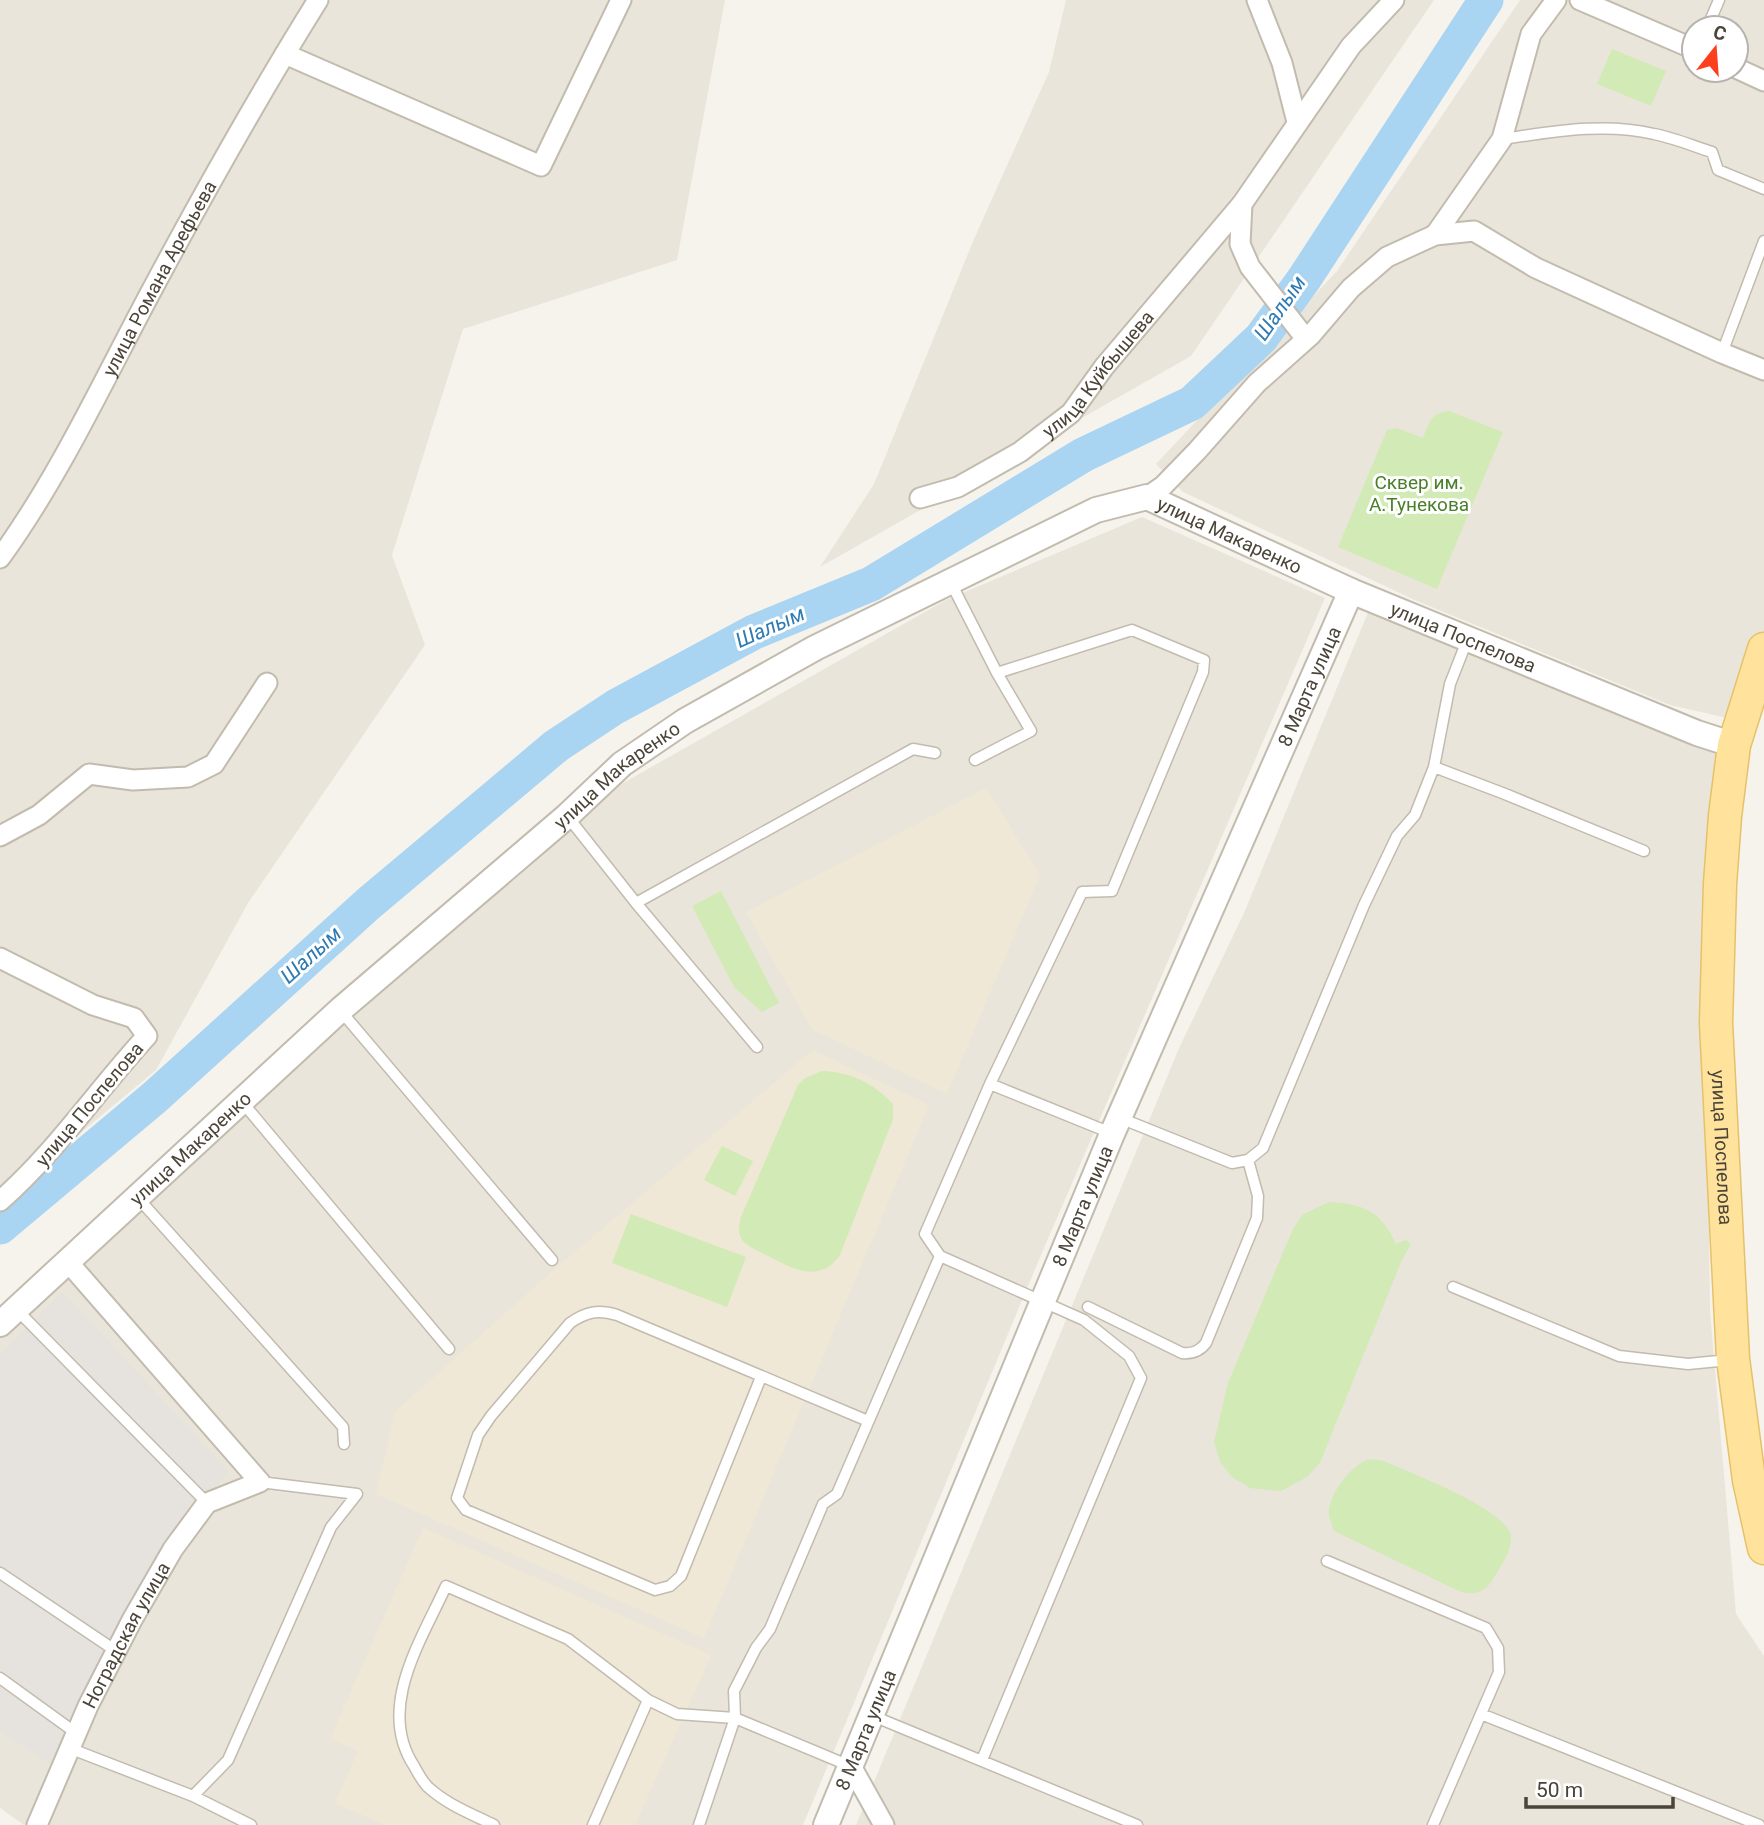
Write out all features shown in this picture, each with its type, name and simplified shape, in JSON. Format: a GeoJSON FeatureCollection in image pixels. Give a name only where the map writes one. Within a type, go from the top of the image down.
{"type":"FeatureCollection","features":[{"type":"Feature","properties":{"kind":"main road","name":"улица Поспелова"},"geometry":{"type":"LineString","coordinates":[[1764,649],[1734,745],[1720,884],[1716,1023],[1733,1359],[1749,1480],[1764,1548]]}},
{"type":"Feature","properties":{"kind":"street","name":"улица Романа Арефьева"},"geometry":{"type":"LineString","coordinates":[[0,558],[77,431],[211,183],[318,0]]}},
{"type":"Feature","properties":{"kind":"street"},"geometry":{"type":"LineString","coordinates":[[285,54],[541,166],[621,0]]}},
{"type":"Feature","properties":{"kind":"street"},"geometry":{"type":"LineString","coordinates":[[1257,0],[1282,63],[1297,122]]}},
{"type":"Feature","properties":{"kind":"street","name":"улица Куйбышева"},"geometry":{"type":"LineString","coordinates":[[919,498],[958,487],[1020,452],[1071,413],[1104,367],[1242,204],[1351,46],[1394,0]]}},
{"type":"Feature","properties":{"kind":"street"},"geometry":{"type":"LineString","coordinates":[[1435,235],[1502,139],[1531,34],[1556,0]]}},
{"type":"Feature","properties":{"kind":"street"},"geometry":{"type":"LineString","coordinates":[[1580,0],[1680,43]]}},
{"type":"Feature","properties":{"kind":"street"},"geometry":{"type":"LineString","coordinates":[[1242,204],[1240,244],[1250,267],[1306,339]]}},
{"type":"Feature","properties":{"kind":"street"},"geometry":{"type":"LineString","coordinates":[[1147,497],[1198,451],[1257,383],[1306,339],[1351,288],[1387,257],[1435,235],[1474,232],[1536,268],[1722,354],[1764,370]]}},
{"type":"Feature","properties":{"kind":"street","name":"улица Макаренко"},"geometry":{"type":"LineString","coordinates":[[8,1317],[340,1010],[567,816],[622,764],[685,721],[815,648],[1096,510],[1147,497],[1351,591]]}},
{"type":"Feature","properties":{"kind":"street","name":"улица Поспелова"},"geometry":{"type":"LineString","coordinates":[[1351,591],[1697,733],[1734,745]]}},
{"type":"Feature","properties":{"kind":"street","name":"8 Марта улица"},"geometry":{"type":"LineString","coordinates":[[826,1825],[1116,1126],[1351,591]]}},
{"type":"Feature","properties":{"kind":"street"},"geometry":{"type":"LineString","coordinates":[[0,836],[39,815],[89,774],[133,780],[188,777],[214,764],[267,683]]}},
{"type":"Feature","properties":{"kind":"street","name":"улица Поспелова"},"geometry":{"type":"LineString","coordinates":[[0,958],[93,1005],[134,1018],[147,1036],[80,1116],[20,1183],[0,1201]]}},
{"type":"Feature","properties":{"kind":"street"},"geometry":{"type":"LineString","coordinates":[[68,1262],[260,1482],[207,1503]]}},
{"type":"Feature","properties":{"kind":"street","name":"Ноградская улица"},"geometry":{"type":"LineString","coordinates":[[37,1825],[72,1740],[116,1651],[173,1549],[207,1503]]}},
{"type":"Feature","properties":{"kind":"street"},"geometry":{"type":"LineString","coordinates":[[851,1766],[884,1825]]}},
{"type":"Feature","properties":{"kind":"lane"},"geometry":{"type":"LineString","coordinates":[[1502,139],[1572,129],[1608,128],[1653,134],[1712,152],[1718,170],[1764,190]]}},
{"type":"Feature","properties":{"kind":"lane"},"geometry":{"type":"LineString","coordinates":[[1722,354],[1764,242]]}},
{"type":"Feature","properties":{"kind":"lane"},"geometry":{"type":"LineString","coordinates":[[950,580],[996,673],[1031,731],[975,760]]}},
{"type":"Feature","properties":{"kind":"lane"},"geometry":{"type":"LineString","coordinates":[[982,1760],[1141,1378],[1129,1356],[1084,1320],[940,1256],[925,1234],[990,1084],[1082,892],[1112,891],[1203,672],[1204,660],[1132,630],[996,673]]}},
{"type":"Feature","properties":{"kind":"lane"},"geometry":{"type":"LineString","coordinates":[[990,1084],[1232,1163],[1248,1160],[1263,1148],[1364,905],[1397,836],[1415,815],[1434,767],[1450,684],[1468,638]]}},
{"type":"Feature","properties":{"kind":"lane"},"geometry":{"type":"LineString","coordinates":[[636,903],[913,749],[935,753]]}},
{"type":"Feature","properties":{"kind":"lane"},"geometry":{"type":"LineString","coordinates":[[1434,767],[1644,851]]}},
{"type":"Feature","properties":{"kind":"lane"},"geometry":{"type":"LineString","coordinates":[[567,816],[636,903],[757,1046]]}},
{"type":"Feature","properties":{"kind":"lane"},"geometry":{"type":"LineString","coordinates":[[340,1010],[552,1260]]}},
{"type":"Feature","properties":{"kind":"lane"},"geometry":{"type":"LineString","coordinates":[[242,1102],[449,1349]]}},
{"type":"Feature","properties":{"kind":"lane"},"geometry":{"type":"LineString","coordinates":[[1088,1307],[1182,1353],[1202,1349],[1257,1218],[1258,1196],[1248,1160]]}},
{"type":"Feature","properties":{"kind":"lane"},"geometry":{"type":"LineString","coordinates":[[138,1198],[343,1427],[344,1444]]}},
{"type":"Feature","properties":{"kind":"lane"},"geometry":{"type":"LineString","coordinates":[[699,1825],[735,1718],[734,1691],[769,1629],[823,1504],[837,1494],[940,1256]]}},
{"type":"Feature","properties":{"kind":"lane"},"geometry":{"type":"LineString","coordinates":[[1453,1287],[1619,1356],[1688,1364],[1733,1359]]}},
{"type":"Feature","properties":{"kind":"lane"},"geometry":{"type":"LineString","coordinates":[[761,1377],[681,1576],[670,1586],[655,1590],[466,1510],[457,1498],[478,1435],[491,1416],[570,1323],[585,1313],[604,1311],[617,1315],[868,1421]]}},
{"type":"Feature","properties":{"kind":"lane"},"geometry":{"type":"LineString","coordinates":[[8,1317],[207,1503]]}},
{"type":"Feature","properties":{"kind":"lane"},"geometry":{"type":"LineString","coordinates":[[193,1796],[228,1760],[331,1527],[357,1494],[260,1482]]}},
{"type":"Feature","properties":{"kind":"lane"},"geometry":{"type":"LineString","coordinates":[[1326,1561],[1486,1628],[1498,1648],[1499,1672],[1433,1825]]}},
{"type":"Feature","properties":{"kind":"lane"},"geometry":{"type":"LineString","coordinates":[[0,1573],[116,1651]]}},
{"type":"Feature","properties":{"kind":"lane"},"geometry":{"type":"LineString","coordinates":[[494,1825],[453,1806],[427,1787],[403,1749],[398,1716],[403,1682],[446,1586],[568,1639],[648,1700],[677,1714],[735,1718],[851,1766]]}},
{"type":"Feature","properties":{"kind":"lane"},"geometry":{"type":"LineString","coordinates":[[0,1678],[72,1740],[251,1825]]}},
{"type":"Feature","properties":{"kind":"lane"},"geometry":{"type":"LineString","coordinates":[[593,1825],[648,1700]]}},
{"type":"Feature","properties":{"kind":"lane"},"geometry":{"type":"LineString","coordinates":[[1481,1714],[1759,1825]]}},
{"type":"Feature","properties":{"kind":"lane"},"geometry":{"type":"LineString","coordinates":[[873,1716],[1137,1825]]}},
{"type":"Feature","properties":{"kind":"shaded area"},"geometry":{"type":"Polygon","coordinates":[[[0,0],[725,0],[677,260],[463,329],[392,555],[425,645],[248,903],[156,1070],[0,1200],[0,0]]]}},
{"type":"Feature","properties":{"kind":"shaded area"},"geometry":{"type":"Polygon","coordinates":[[[1066,0],[1434,0],[1191,356],[820,567],[874,484],[974,239],[1049,72],[1066,0]]]}},
{"type":"Feature","properties":{"kind":"shaded area"},"geometry":{"type":"Polygon","coordinates":[[[1520,0],[1764,0],[1764,633],[1736,720],[1670,705],[1417,601],[1183,492],[1156,464],[1337,271],[1520,0]]]}},
{"type":"Feature","properties":{"kind":"shaded area"},"geometry":{"type":"Polygon","coordinates":[[[1142,517],[1325,598],[1041,1255],[803,1825],[24,1825],[0,1808],[0,1332],[609,791],[946,600],[1142,517]]]}},
{"type":"Feature","properties":{"kind":"shaded area"},"geometry":{"type":"Polygon","coordinates":[[[1369,610],[1721,755],[1705,948],[1710,1311],[1736,1614],[1764,1656],[1764,1825],[856,1825],[1180,1046],[1244,913],[1369,610]]]}},
{"type":"Feature","properties":{"kind":"shaded area"},"geometry":{"type":"Polygon","coordinates":[[[986,788],[1040,875],[947,1094],[812,1029],[746,912],[986,788]]]}},
{"type":"Feature","properties":{"kind":"shaded area"},"geometry":{"type":"Polygon","coordinates":[[[813,1050],[929,1105],[704,1638],[376,1494],[395,1412],[557,1267],[813,1050]]]}},
{"type":"Feature","properties":{"kind":"shaded area"},"geometry":{"type":"Polygon","coordinates":[[[63,1292],[228,1471],[155,1567],[50,1764],[0,1731],[0,1354],[63,1292]]]}},
{"type":"Feature","properties":{"kind":"shaded area"},"geometry":{"type":"Polygon","coordinates":[[[423,1528],[711,1655],[635,1825],[385,1825],[335,1803],[358,1751],[330,1739],[423,1528]]]}},
{"type":"Feature","properties":{"kind":"green space"},"geometry":{"type":"Polygon","coordinates":[[[1612,49],[1666,71],[1651,106],[1597,84],[1612,49]]]}},
{"type":"Feature","properties":{"kind":"green space","name":"Сквер им. А.Тунекова"},"geometry":{"type":"Polygon","coordinates":[[[1449,411],[1503,432],[1437,589],[1338,547],[1387,430],[1397,428],[1423,438],[1432,419],[1449,411]]]}},
{"type":"Feature","properties":{"kind":"green space"},"geometry":{"type":"Polygon","coordinates":[[[721,891],[779,1003],[762,1012],[734,987],[692,906],[721,891]]]}},
{"type":"Feature","properties":{"kind":"green space"},"geometry":{"type":"Polygon","coordinates":[[[822,1071],[852,1076],[878,1090],[893,1104],[893,1119],[840,1255],[824,1269],[806,1271],[796,1269],[749,1246],[741,1238],[739,1228],[741,1217],[798,1085],[805,1078],[822,1071]]]}},
{"type":"Feature","properties":{"kind":"green space"},"geometry":{"type":"Polygon","coordinates":[[[722,1146],[753,1161],[735,1196],[704,1180],[722,1146]]]}},
{"type":"Feature","properties":{"kind":"green space"},"geometry":{"type":"Polygon","coordinates":[[[1329,1202],[1362,1207],[1370,1211],[1384,1224],[1396,1244],[1406,1240],[1411,1244],[1401,1262],[1320,1463],[1307,1477],[1281,1491],[1250,1488],[1232,1477],[1220,1462],[1214,1442],[1228,1383],[1292,1231],[1302,1215],[1329,1202]]]}},
{"type":"Feature","properties":{"kind":"green space"},"geometry":{"type":"Polygon","coordinates":[[[631,1214],[746,1257],[727,1307],[612,1263],[631,1214]]]}},
{"type":"Feature","properties":{"kind":"green space"},"geometry":{"type":"Polygon","coordinates":[[[1370,1459],[1384,1461],[1456,1493],[1493,1515],[1505,1526],[1511,1536],[1510,1546],[1501,1567],[1485,1589],[1477,1593],[1461,1592],[1334,1531],[1329,1512],[1334,1495],[1350,1472],[1370,1459]]]}},
{"type":"Feature","properties":{"kind":"waterway","name":"Шалым"},"geometry":{"type":"LineString","coordinates":[[0,1227],[155,1097],[368,904],[556,746],[615,707],[754,632],[871,584],[1083,455],[1192,403],[1261,338],[1304,279],[1486,0]]}}]}
